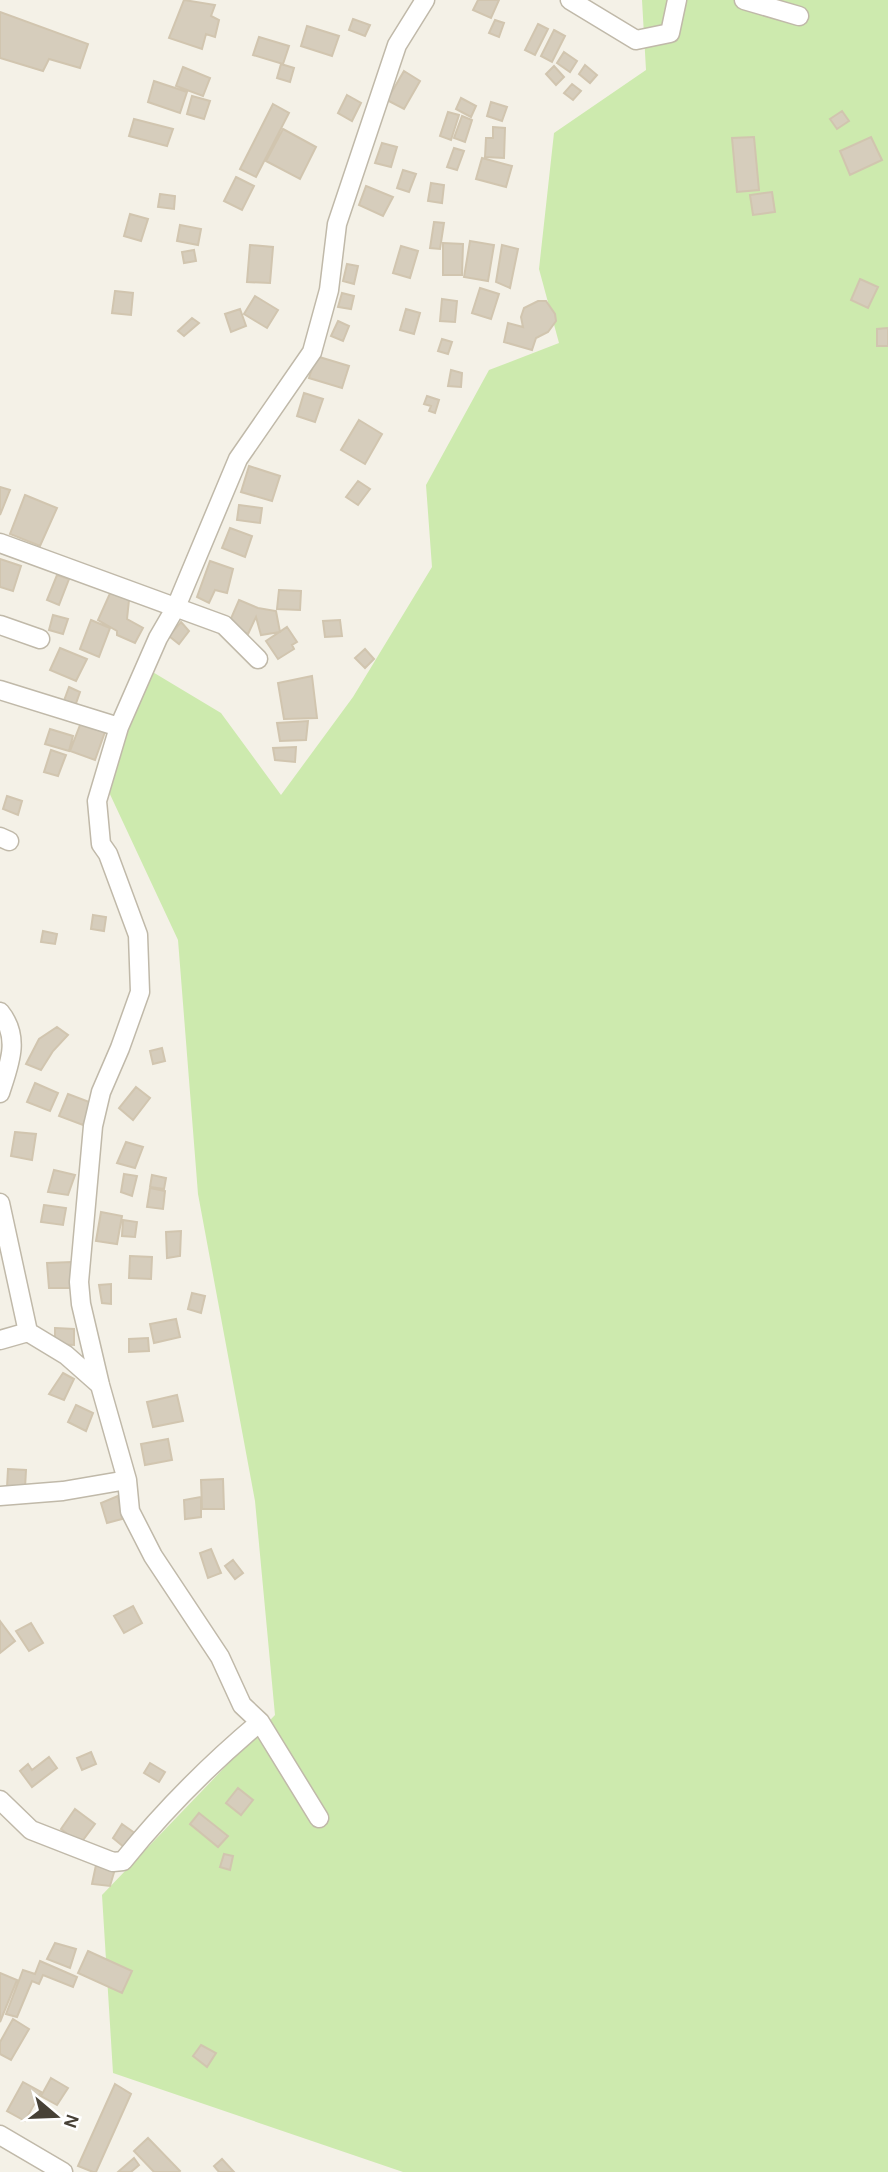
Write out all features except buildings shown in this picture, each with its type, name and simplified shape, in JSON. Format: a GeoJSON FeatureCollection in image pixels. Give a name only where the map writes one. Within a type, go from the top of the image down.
{"type":"FeatureCollection","features":[{"type":"Feature","properties":{"kind":"street"},"geometry":{"type":"LineString","coordinates":[[319,1818],[260,1723],[242,1705],[220,1657],[147,1545],[130,1511],[127,1480],[81,1304],[79,1282],[93,1126],[101,1092],[140,992],[138,936],[108,854],[101,844],[97,801],[119,727],[158,638],[176,607],[238,459],[312,352],[329,290],[337,225],[397,45],[425,0]]}},
{"type":"Feature","properties":{"kind":"street"},"geometry":{"type":"LineString","coordinates":[[570,0],[636,40],[670,33],[677,0]]}},
{"type":"Feature","properties":{"kind":"street"},"geometry":{"type":"LineString","coordinates":[[744,0],[799,16]]}},
{"type":"Feature","properties":{"kind":"street"},"geometry":{"type":"LineString","coordinates":[[0,543],[224,625],[258,659]]}},
{"type":"Feature","properties":{"kind":"street"},"geometry":{"type":"LineString","coordinates":[[0,625],[40,639]]}},
{"type":"Feature","properties":{"kind":"street"},"geometry":{"type":"LineString","coordinates":[[0,690],[119,727]]}},
{"type":"Feature","properties":{"kind":"street"},"geometry":{"type":"LineString","coordinates":[[0,1012],[9,1023],[13,1052],[0,1093]]}},
{"type":"Feature","properties":{"kind":"street"},"geometry":{"type":"LineString","coordinates":[[0,1203],[28,1332]]}},
{"type":"Feature","properties":{"kind":"street"},"geometry":{"type":"LineString","coordinates":[[0,1340],[28,1332],[65,1354],[100,1385]]}},
{"type":"Feature","properties":{"kind":"street"},"geometry":{"type":"LineString","coordinates":[[0,1496],[62,1491],[127,1480]]}},
{"type":"Feature","properties":{"kind":"street"},"geometry":{"type":"LineString","coordinates":[[0,1800],[31,1830],[113,1862],[123,1861],[148,1829],[216,1759],[260,1723]]}},
{"type":"Feature","properties":{"kind":"street"},"geometry":{"type":"LineString","coordinates":[[0,2135],[63,2172]]}},
{"type":"Feature","properties":{"kind":"green space"},"geometry":{"type":"Polygon","coordinates":[[[642,0],[888,0],[888,2172],[403,2172],[113,2073],[102,1895],[275,1715],[255,1501],[198,1194],[178,940],[108,790],[146,668],[221,713],[281,795],[353,697],[432,567],[426,485],[489,370],[559,343],[539,269],[554,133],[646,70],[642,0]]]}}]}
